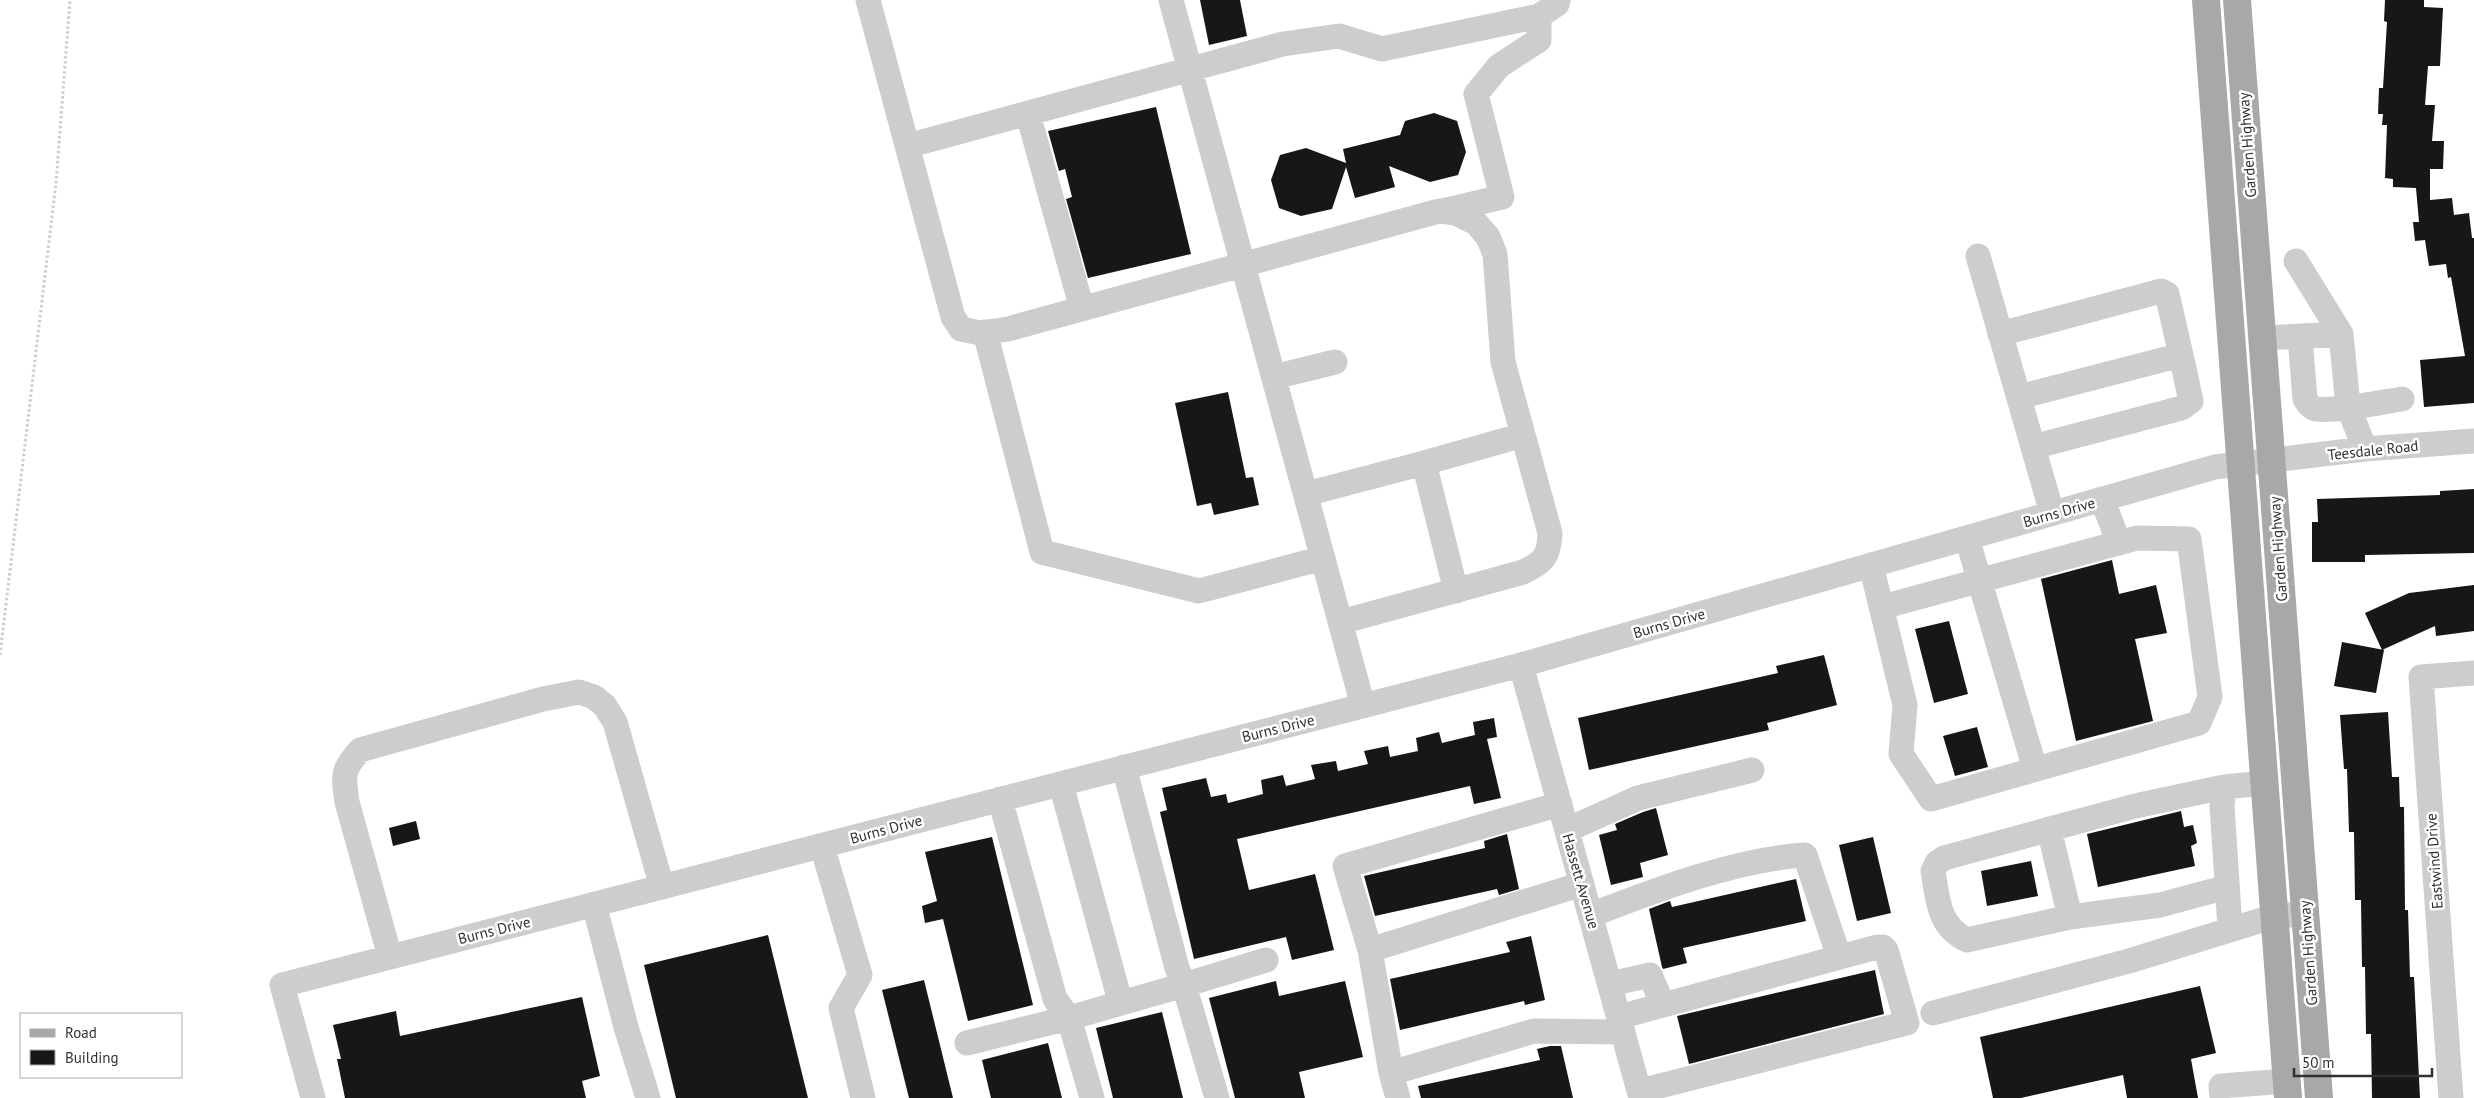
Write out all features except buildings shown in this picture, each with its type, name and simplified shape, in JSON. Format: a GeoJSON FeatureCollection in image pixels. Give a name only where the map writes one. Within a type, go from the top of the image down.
{"type":"FeatureCollection","features":[{"type":"Feature","properties":{"kind":"main road","name":"Garden Highway"},"geometry":{"type":"LineString","coordinates":[[2206,0],[2287,1089]]}},
{"type":"Feature","properties":{"kind":"main road","name":"Garden Highway"},"geometry":{"type":"LineString","coordinates":[[2237,0],[2319,1098]]}},
{"type":"Feature","properties":{"kind":"street"},"geometry":{"type":"LineString","coordinates":[[868,0],[953,317],[962,329],[985,332],[1008,329],[1082,310],[1439,212],[1502,197],[1476,94],[1499,66],[1539,40],[1539,16]]}},
{"type":"Feature","properties":{"kind":"street"},"geometry":{"type":"LineString","coordinates":[[1171,0],[1363,706]]}},
{"type":"Feature","properties":{"kind":"street"},"geometry":{"type":"LineString","coordinates":[[907,146],[1283,44],[1339,36],[1382,49],[1539,16],[1557,4],[1558,0]]}},
{"type":"Feature","properties":{"kind":"street"},"geometry":{"type":"LineString","coordinates":[[1028,114],[1082,310]]}},
{"type":"Feature","properties":{"kind":"street"},"geometry":{"type":"LineString","coordinates":[[1341,622],[1523,572],[1540,564],[1549,550],[1550,533],[1503,362],[1496,254],[1488,237],[1476,223],[1456,213],[1439,212]]}},
{"type":"Feature","properties":{"kind":"street"},"geometry":{"type":"LineString","coordinates":[[1978,256],[2052,513]]}},
{"type":"Feature","properties":{"kind":"street"},"geometry":{"type":"LineString","coordinates":[[2296,261],[2341,334],[2348,406],[2364,449]]}},
{"type":"Feature","properties":{"kind":"street"},"geometry":{"type":"LineString","coordinates":[[2000,334],[2161,291],[2167,294],[2191,401],[2182,408],[2033,447]]}},
{"type":"Feature","properties":{"kind":"street"},"geometry":{"type":"LineString","coordinates":[[985,332],[1042,552],[1199,591],[1323,558]]}},
{"type":"Feature","properties":{"kind":"street"},"geometry":{"type":"LineString","coordinates":[[2262,338],[2341,334]]}},
{"type":"Feature","properties":{"kind":"street"},"geometry":{"type":"LineString","coordinates":[[2300,337],[2305,400],[2311,407],[2317,409],[2402,399]]}},
{"type":"Feature","properties":{"kind":"street"},"geometry":{"type":"LineString","coordinates":[[2018,397],[2181,355]]}},
{"type":"Feature","properties":{"kind":"street"},"geometry":{"type":"LineString","coordinates":[[1274,377],[1335,362]]}},
{"type":"Feature","properties":{"kind":"street"},"geometry":{"type":"LineString","coordinates":[[1306,494],[1523,435]]}},
{"type":"Feature","properties":{"kind":"street","name":"Teesdale Road"},"geometry":{"type":"LineString","coordinates":[[2272,461],[2364,449],[2474,441]]}},
{"type":"Feature","properties":{"kind":"street","name":"Burns Drive"},"geometry":{"type":"LineString","coordinates":[[313,1098],[282,985],[1521,665],[2215,467],[2272,461]]}},
{"type":"Feature","properties":{"kind":"street"},"geometry":{"type":"LineString","coordinates":[[1424,463],[1456,591]]}},
{"type":"Feature","properties":{"kind":"street"},"geometry":{"type":"LineString","coordinates":[[2102,499],[2119,543]]}},
{"type":"Feature","properties":{"kind":"street"},"geometry":{"type":"LineString","coordinates":[[1967,538],[2035,769]]}},
{"type":"Feature","properties":{"kind":"street"},"geometry":{"type":"LineString","coordinates":[[1871,565],[1905,706],[1901,754],[1931,799],[2199,723],[2210,697],[2188,539],[2137,538],[1882,607]]}},
{"type":"Feature","properties":{"kind":"street","name":"Hassett Avenue"},"geometry":{"type":"LineString","coordinates":[[1521,665],[1640,1095]]}},
{"type":"Feature","properties":{"kind":"street","name":"Eastwind Drive"},"geometry":{"type":"LineString","coordinates":[[2451,1098],[2421,678],[2474,673]]}},
{"type":"Feature","properties":{"kind":"street"},"geometry":{"type":"LineString","coordinates":[[390,957],[347,802],[343,776],[347,765],[360,750],[543,699],[579,692],[594,698],[604,706],[616,722],[662,887]]}},
{"type":"Feature","properties":{"kind":"street"},"geometry":{"type":"LineString","coordinates":[[1124,767],[1178,968],[1217,1098]]}},
{"type":"Feature","properties":{"kind":"street"},"geometry":{"type":"LineString","coordinates":[[1567,830],[1638,798],[1752,770]]}},
{"type":"Feature","properties":{"kind":"street"},"geometry":{"type":"LineString","coordinates":[[2227,887],[2160,905],[2070,916],[1967,940],[1954,934],[1946,924],[1933,871],[1937,863],[1944,858],[2135,806],[2224,787],[2265,783]]}},
{"type":"Feature","properties":{"kind":"street"},"geometry":{"type":"LineString","coordinates":[[1061,784],[1120,1002]]}},
{"type":"Feature","properties":{"kind":"street"},"geometry":{"type":"LineString","coordinates":[[2224,787],[2222,806],[2230,928]]}},
{"type":"Feature","properties":{"kind":"street"},"geometry":{"type":"LineString","coordinates":[[1000,799],[1055,999],[1069,1018],[1092,1098]]}},
{"type":"Feature","properties":{"kind":"street"},"geometry":{"type":"LineString","coordinates":[[1398,1098],[1391,1073],[1370,950],[1345,866],[1560,804]]}},
{"type":"Feature","properties":{"kind":"street"},"geometry":{"type":"LineString","coordinates":[[2049,829],[2070,916]]}},
{"type":"Feature","properties":{"kind":"street"},"geometry":{"type":"LineString","coordinates":[[822,846],[860,975],[841,1008],[863,1098]]}},
{"type":"Feature","properties":{"kind":"street"},"geometry":{"type":"LineString","coordinates":[[1591,915],[1664,887],[1776,857],[1805,855],[1839,957]]}},
{"type":"Feature","properties":{"kind":"street"},"geometry":{"type":"LineString","coordinates":[[1370,950],[1582,884]]}},
{"type":"Feature","properties":{"kind":"street"},"geometry":{"type":"LineString","coordinates":[[594,904],[626,1028],[648,1098]]}},
{"type":"Feature","properties":{"kind":"street"},"geometry":{"type":"LineString","coordinates":[[1933,1013],[2129,961],[2230,928],[2275,916],[2305,914]]}},
{"type":"Feature","properties":{"kind":"street"},"geometry":{"type":"LineString","coordinates":[[1391,1073],[1534,1031],[1621,1024],[1669,1003],[1839,957],[1883,947],[1886,950],[1907,1023],[1693,1077],[1640,1095]]}},
{"type":"Feature","properties":{"kind":"street"},"geometry":{"type":"LineString","coordinates":[[967,1043],[1069,1018],[1266,960]]}},
{"type":"Feature","properties":{"kind":"street"},"geometry":{"type":"LineString","coordinates":[[1610,984],[1650,975],[1669,1003]]}},
{"type":"Feature","properties":{"kind":"street"},"geometry":{"type":"LineString","coordinates":[[2222,1098],[2221,1086],[2287,1089]]}},
{"type":"Feature","properties":{"kind":"path"},"geometry":{"type":"LineString","coordinates":[[0,654],[56,182],[70,0]]}}]}
